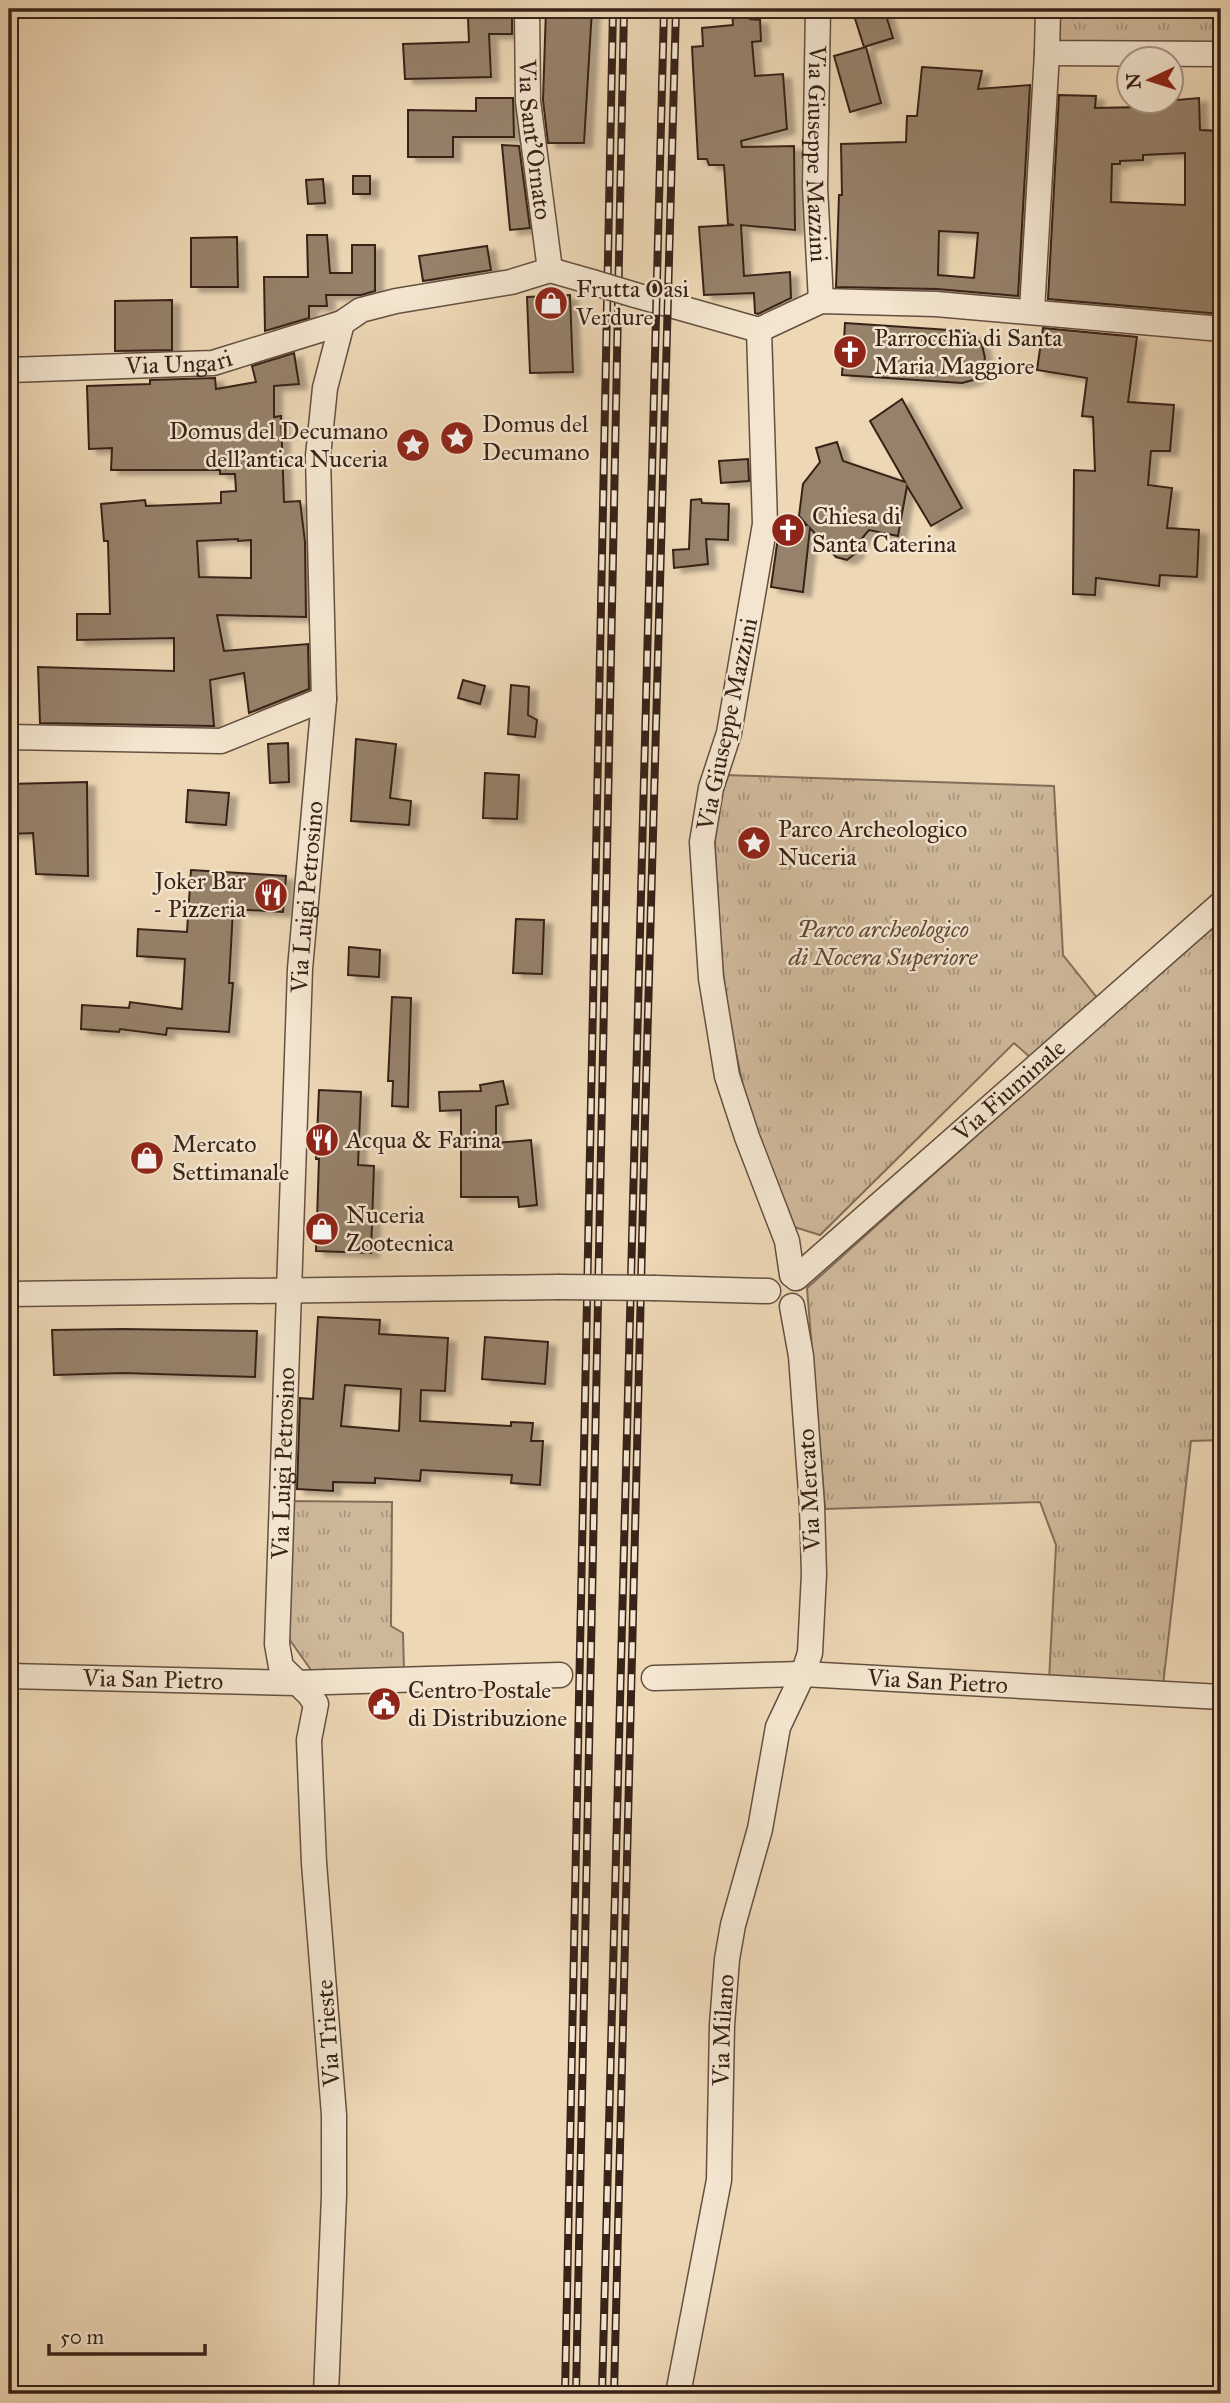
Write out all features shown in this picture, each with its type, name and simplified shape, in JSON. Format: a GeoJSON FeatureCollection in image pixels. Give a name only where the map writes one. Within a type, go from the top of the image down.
{"type":"FeatureCollection","features":[{"type":"Feature","properties":{"kind":"street","name":"Via Sant'Ornato"},"geometry":{"type":"LineString","coordinates":[[527,9],[528,101],[550,270]]}},
{"type":"Feature","properties":{"kind":"street","name":"Via Giuseppe Mazzini"},"geometry":{"type":"LineString","coordinates":[[818,9],[815,187],[821,301]]}},
{"type":"Feature","properties":{"kind":"street"},"geometry":{"type":"LineString","coordinates":[[1032,311],[1048,9]]}},
{"type":"Feature","properties":{"kind":"street"},"geometry":{"type":"LineString","coordinates":[[1047,53],[1221,54]]}},
{"type":"Feature","properties":{"kind":"street"},"geometry":{"type":"LineString","coordinates":[[342,323],[361,310],[384,304],[511,282],[550,270],[759,330],[821,301],[936,304],[1221,329]]}},
{"type":"Feature","properties":{"kind":"street","name":"Via Ungari"},"geometry":{"type":"LineString","coordinates":[[9,370],[213,363],[342,323]]}},
{"type":"Feature","properties":{"kind":"street","name":"Via Luigi Petrosino"},"geometry":{"type":"LineString","coordinates":[[295,1683],[281,1667],[277,1644],[288,1289],[300,969],[324,699],[318,456],[325,388],[342,323]]}},
{"type":"Feature","properties":{"kind":"street","name":"Via Giuseppe Mazzini"},"geometry":{"type":"LineString","coordinates":[[759,330],[765,524],[729,733],[712,788],[702,842],[710,978],[727,1076],[787,1241],[794,1277]]}},
{"type":"Feature","properties":{"kind":"street"},"geometry":{"type":"LineString","coordinates":[[9,737],[221,741],[324,699]]}},
{"type":"Feature","properties":{"kind":"street","name":"Via Fiuminale"},"geometry":{"type":"LineString","coordinates":[[794,1277],[1221,904]]}},
{"type":"Feature","properties":{"kind":"street"},"geometry":{"type":"LineString","coordinates":[[781,1274],[794,1277],[802,1287],[797,1303],[792,1306],[776,1305],[768,1291],[776,1277],[781,1274]]}},
{"type":"Feature","properties":{"kind":"street"},"geometry":{"type":"LineString","coordinates":[[9,1294],[558,1287],[768,1291]]}},
{"type":"Feature","properties":{"kind":"street","name":"Via Mercato"},"geometry":{"type":"LineString","coordinates":[[792,1306],[801,1356],[813,1533],[810,1653],[803,1674]]}},
{"type":"Feature","properties":{"kind":"street","name":"Via San Pietro"},"geometry":{"type":"LineString","coordinates":[[654,1678],[803,1674],[1221,1697]]}},
{"type":"Feature","properties":{"kind":"street","name":"Via Milano"},"geometry":{"type":"LineString","coordinates":[[678,2394],[719,2180],[722,2025],[727,1959],[733,1925],[760,1829],[778,1727],[803,1674]]}},
{"type":"Feature","properties":{"kind":"street","name":"Via San Pietro"},"geometry":{"type":"LineString","coordinates":[[9,1676],[295,1683],[560,1675]]}},
{"type":"Feature","properties":{"kind":"street","name":"Via Trieste"},"geometry":{"type":"LineString","coordinates":[[295,1683],[309,1694],[316,1704],[309,1740],[314,1863],[334,2115],[334,2195],[326,2394]]}},
{"type":"Feature","properties":{"kind":"green space"},"geometry":{"type":"Polygon","coordinates":[[[1056,9],[1221,9],[1221,48],[1057,46],[1056,9]]]}},
{"type":"Feature","properties":{"kind":"green space","name":"Parco archeologico di Nocera Superiore"},"geometry":{"type":"Polygon","coordinates":[[[723,775],[1054,786],[1063,955],[1098,999],[1032,1059],[1014,1043],[820,1235],[794,1227],[749,1113],[728,1016],[716,908],[715,835],[723,775]]]}},
{"type":"Feature","properties":{"kind":"green space"},"geometry":{"type":"Polygon","coordinates":[[[1221,916],[1221,1440],[1191,1441],[1162,1694],[1049,1681],[1056,1545],[1040,1502],[825,1509],[807,1288],[1221,916]]]}},
{"type":"Feature","properties":{"kind":"green space"},"geometry":{"type":"Polygon","coordinates":[[[286,1501],[392,1502],[391,1626],[403,1633],[404,1670],[311,1670],[287,1636],[286,1501]]]}},
{"type":"Feature","properties":{"kind":"building"},"geometry":{"type":"Polygon","coordinates":[[[492,9],[512,9],[512,34],[489,34],[491,77],[405,79],[403,44],[469,42],[468,18],[491,18],[492,9]]]}},
{"type":"Feature","properties":{"kind":"building"},"geometry":{"type":"Polygon","coordinates":[[[546,9],[592,9],[584,143],[548,143],[543,100],[546,9]]]}},
{"type":"Feature","properties":{"kind":"building"},"geometry":{"type":"Polygon","coordinates":[[[732,9],[749,9],[750,19],[760,20],[761,41],[752,42],[755,76],[783,74],[787,129],[741,141],[742,147],[794,146],[795,230],[741,225],[744,276],[790,272],[791,298],[758,314],[755,313],[754,293],[704,295],[699,227],[734,225],[728,224],[724,165],[709,165],[707,159],[698,159],[692,47],[703,46],[702,28],[733,25],[732,9]]]}},
{"type":"Feature","properties":{"kind":"building"},"geometry":{"type":"Polygon","coordinates":[[[852,9],[884,9],[893,38],[864,47],[852,9]]]}},
{"type":"Feature","properties":{"kind":"building"},"geometry":{"type":"Polygon","coordinates":[[[866,47],[881,103],[850,112],[834,56],[866,47]]]}},
{"type":"Feature","properties":{"kind":"building"},"geometry":{"type":"Polygon","coordinates":[[[922,67],[982,71],[978,89],[1030,85],[1018,296],[937,289],[836,287],[839,195],[842,195],[841,144],[906,142],[907,116],[917,116],[922,67]],[[939,231],[938,275],[974,278],[978,233],[939,231]]]}},
{"type":"Feature","properties":{"kind":"building"},"geometry":{"type":"Polygon","coordinates":[[[1059,95],[1096,96],[1095,108],[1114,108],[1114,116],[1184,116],[1184,99],[1199,98],[1200,130],[1221,131],[1221,314],[1048,299],[1059,95]],[[1185,153],[1143,155],[1143,160],[1112,164],[1111,202],[1185,205],[1185,153]]]}},
{"type":"Feature","properties":{"kind":"building"},"geometry":{"type":"Polygon","coordinates":[[[476,98],[513,98],[514,137],[453,137],[453,157],[408,157],[408,110],[476,111],[476,98]]]}},
{"type":"Feature","properties":{"kind":"building"},"geometry":{"type":"Polygon","coordinates":[[[502,145],[519,146],[530,228],[510,230],[502,145]]]}},
{"type":"Feature","properties":{"kind":"building"},"geometry":{"type":"Polygon","coordinates":[[[353,176],[370,176],[370,194],[353,194],[353,176]]]}},
{"type":"Feature","properties":{"kind":"building"},"geometry":{"type":"Polygon","coordinates":[[[323,179],[325,203],[308,204],[306,180],[323,179]]]}},
{"type":"Feature","properties":{"kind":"building"},"geometry":{"type":"Polygon","coordinates":[[[307,235],[327,235],[330,273],[352,273],[352,245],[375,245],[375,291],[361,295],[326,295],[327,306],[309,306],[309,318],[265,331],[264,277],[308,277],[307,235]]]}},
{"type":"Feature","properties":{"kind":"building"},"geometry":{"type":"Polygon","coordinates":[[[237,237],[238,287],[191,287],[191,238],[237,237]]]}},
{"type":"Feature","properties":{"kind":"building"},"geometry":{"type":"Polygon","coordinates":[[[487,246],[491,270],[423,281],[419,256],[487,246]]]}},
{"type":"Feature","properties":{"kind":"building"},"geometry":{"type":"Polygon","coordinates":[[[570,295],[573,372],[530,373],[527,297],[570,295]]]}},
{"type":"Feature","properties":{"kind":"building"},"geometry":{"type":"Polygon","coordinates":[[[172,300],[172,350],[115,351],[115,301],[172,300]]]}},
{"type":"Feature","properties":{"kind":"building"},"geometry":{"type":"Polygon","coordinates":[[[845,323],[964,331],[974,336],[982,345],[985,358],[980,373],[973,380],[962,383],[842,375],[845,323]]]}},
{"type":"Feature","properties":{"kind":"building"},"geometry":{"type":"Polygon","coordinates":[[[1043,328],[1137,337],[1128,402],[1174,405],[1170,451],[1151,451],[1148,485],[1172,488],[1167,528],[1199,530],[1197,577],[1160,575],[1159,586],[1096,578],[1095,595],[1073,594],[1074,470],[1095,471],[1093,417],[1082,416],[1087,378],[1037,370],[1043,328]]]}},
{"type":"Feature","properties":{"kind":"building"},"geometry":{"type":"Polygon","coordinates":[[[294,353],[299,384],[274,386],[274,417],[281,416],[284,502],[300,501],[305,542],[306,617],[217,615],[224,651],[308,644],[309,689],[249,713],[244,673],[210,680],[214,726],[40,723],[38,667],[174,671],[174,638],[77,640],[77,614],[110,614],[108,541],[104,541],[101,504],[145,500],[146,506],[221,503],[221,492],[236,491],[235,474],[220,474],[220,470],[111,470],[112,448],[89,449],[87,386],[215,378],[216,389],[256,382],[252,366],[294,353]],[[251,540],[197,541],[199,577],[251,578],[251,540]]]}},
{"type":"Feature","properties":{"kind":"building"},"geometry":{"type":"Polygon","coordinates":[[[902,399],[962,508],[931,526],[907,486],[898,536],[869,530],[858,543],[856,553],[847,560],[836,557],[810,528],[803,592],[771,587],[780,523],[807,525],[799,516],[803,484],[820,462],[816,448],[837,442],[843,461],[905,482],[870,421],[902,399]]]}},
{"type":"Feature","properties":{"kind":"building"},"geometry":{"type":"Polygon","coordinates":[[[748,459],[749,481],[721,483],[719,461],[748,459]]]}},
{"type":"Feature","properties":{"kind":"building"},"geometry":{"type":"Polygon","coordinates":[[[701,499],[702,503],[729,504],[728,540],[706,539],[708,564],[674,568],[673,550],[689,549],[691,500],[701,499]]]}},
{"type":"Feature","properties":{"kind":"building"},"geometry":{"type":"Polygon","coordinates":[[[463,680],[485,686],[480,704],[458,698],[463,680]]]}},
{"type":"Feature","properties":{"kind":"building"},"geometry":{"type":"Polygon","coordinates":[[[511,685],[529,687],[528,715],[537,720],[535,737],[508,734],[511,685]]]}},
{"type":"Feature","properties":{"kind":"building"},"geometry":{"type":"Polygon","coordinates":[[[356,739],[396,744],[390,798],[411,801],[409,825],[351,821],[356,739]]]}},
{"type":"Feature","properties":{"kind":"building"},"geometry":{"type":"Polygon","coordinates":[[[288,743],[289,782],[270,783],[268,744],[288,743]]]}},
{"type":"Feature","properties":{"kind":"building"},"geometry":{"type":"Polygon","coordinates":[[[485,773],[519,775],[517,819],[483,818],[485,773]]]}},
{"type":"Feature","properties":{"kind":"building"},"geometry":{"type":"Polygon","coordinates":[[[87,782],[88,876],[36,874],[33,833],[9,834],[9,784],[87,782]]]}},
{"type":"Feature","properties":{"kind":"building"},"geometry":{"type":"Polygon","coordinates":[[[188,790],[229,793],[226,825],[186,822],[188,790]]]}},
{"type":"Feature","properties":{"kind":"building"},"geometry":{"type":"Polygon","coordinates":[[[191,870],[286,876],[283,912],[233,909],[229,983],[233,983],[229,1032],[167,1028],[166,1035],[120,1029],[119,1032],[81,1029],[82,1005],[129,1008],[130,1002],[182,1009],[185,959],[137,956],[138,929],[187,932],[191,870]]]}},
{"type":"Feature","properties":{"kind":"building"},"geometry":{"type":"Polygon","coordinates":[[[516,919],[544,920],[542,974],[513,973],[516,919]]]}},
{"type":"Feature","properties":{"kind":"building"},"geometry":{"type":"Polygon","coordinates":[[[349,947],[380,950],[379,977],[348,975],[349,947]]]}},
{"type":"Feature","properties":{"kind":"building"},"geometry":{"type":"Polygon","coordinates":[[[392,997],[411,998],[408,1107],[392,1106],[393,1081],[388,1081],[392,997]]]}},
{"type":"Feature","properties":{"kind":"building"},"geometry":{"type":"Polygon","coordinates":[[[503,1081],[508,1104],[496,1106],[496,1143],[531,1140],[537,1205],[519,1207],[518,1197],[461,1197],[461,1110],[440,1111],[439,1092],[481,1091],[480,1085],[503,1081]]]}},
{"type":"Feature","properties":{"kind":"building"},"geometry":{"type":"Polygon","coordinates":[[[319,1090],[361,1092],[358,1165],[374,1166],[371,1253],[316,1251],[319,1090]]]}},
{"type":"Feature","properties":{"kind":"building"},"geometry":{"type":"Polygon","coordinates":[[[318,1317],[380,1320],[379,1334],[448,1338],[445,1391],[421,1390],[420,1421],[511,1426],[511,1422],[533,1423],[531,1441],[543,1441],[540,1485],[511,1483],[512,1475],[421,1470],[420,1481],[375,1478],[375,1483],[333,1482],[333,1491],[297,1489],[300,1398],[313,1399],[318,1317]],[[345,1385],[341,1426],[399,1431],[401,1389],[345,1385]]]}},
{"type":"Feature","properties":{"kind":"building"},"geometry":{"type":"Polygon","coordinates":[[[52,1330],[257,1331],[255,1377],[123,1373],[54,1375],[52,1330]]]}},
{"type":"Feature","properties":{"kind":"building"},"geometry":{"type":"Polygon","coordinates":[[[485,1337],[548,1342],[545,1384],[482,1379],[485,1337]]]}},
{"type":"Feature","properties":{"kind":"railway"},"geometry":{"type":"LineString","coordinates":[[565,2394],[613,9]]}},
{"type":"Feature","properties":{"kind":"railway"},"geometry":{"type":"LineString","coordinates":[[576,2394],[624,9]]}},
{"type":"Feature","properties":{"kind":"railway"},"geometry":{"type":"LineString","coordinates":[[602,2394],[664,9]]}},
{"type":"Feature","properties":{"kind":"railway"},"geometry":{"type":"LineString","coordinates":[[614,2394],[676,9]]}},
{"type":"Feature","properties":{"kind":"place","name":"Frutta Oasi Verdure"},"geometry":{"type":"Point","coordinates":[551,303]}},
{"type":"Feature","properties":{"kind":"place","name":"Parrocchia di Santa Maria Maggiore"},"geometry":{"type":"Point","coordinates":[850,352]}},
{"type":"Feature","properties":{"kind":"place","name":"Domus del Decumano"},"geometry":{"type":"Point","coordinates":[457,438]}},
{"type":"Feature","properties":{"kind":"place","name":"Domus del Decumano dell'antica Nuceria"},"geometry":{"type":"Point","coordinates":[413,445]}},
{"type":"Feature","properties":{"kind":"place","name":"Chiesa di Santa Caterina"},"geometry":{"type":"Point","coordinates":[788,530]}},
{"type":"Feature","properties":{"kind":"place","name":"Parco Archeologico Nuceria"},"geometry":{"type":"Point","coordinates":[754,843]}},
{"type":"Feature","properties":{"kind":"place","name":"Joker Bar - Pizzeria"},"geometry":{"type":"Point","coordinates":[271,895]}},
{"type":"Feature","properties":{"kind":"place","name":"Acqua & Farina"},"geometry":{"type":"Point","coordinates":[322,1140]}},
{"type":"Feature","properties":{"kind":"place","name":"Mercato Settimanale"},"geometry":{"type":"Point","coordinates":[147,1158]}},
{"type":"Feature","properties":{"kind":"place","name":"Nuceria Zootecnica"},"geometry":{"type":"Point","coordinates":[322,1229]}},
{"type":"Feature","properties":{"kind":"place","name":"Centro Postale di Distribuzione"},"geometry":{"type":"Point","coordinates":[384,1704]}}]}
